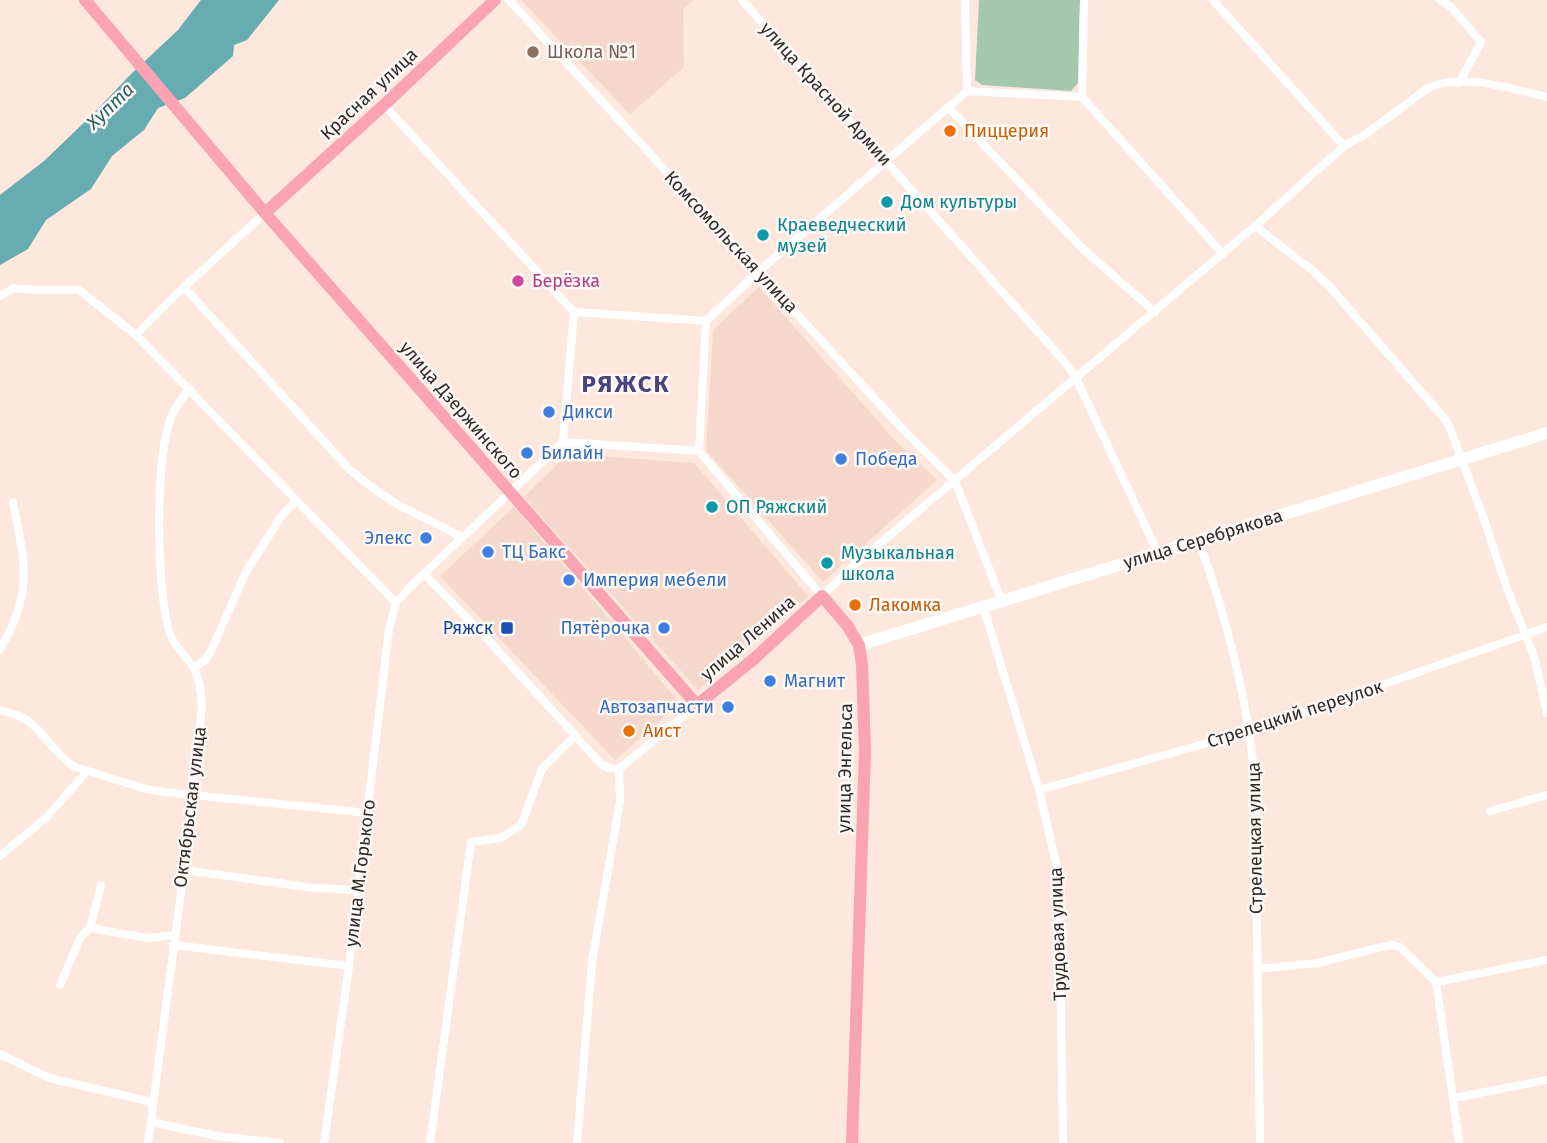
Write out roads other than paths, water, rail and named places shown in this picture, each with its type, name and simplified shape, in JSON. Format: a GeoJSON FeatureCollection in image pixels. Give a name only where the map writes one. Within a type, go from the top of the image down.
{"type":"FeatureCollection","features":[{"type":"Feature","properties":{"kind":"main road","name":"улица Дзержинского"},"geometry":{"type":"LineString","coordinates":[[85,0],[265,213],[697,705]]}},
{"type":"Feature","properties":{"kind":"main road","name":"Красная улица"},"geometry":{"type":"LineString","coordinates":[[265,213],[495,0]]}},
{"type":"Feature","properties":{"kind":"main road","name":"улица Серебрякова"},"geometry":{"type":"LineString","coordinates":[[859,645],[984,609],[1547,433]]}},
{"type":"Feature","properties":{"kind":"main road"},"geometry":{"type":"LineString","coordinates":[[822,596],[847,625],[859,645]]}},
{"type":"Feature","properties":{"kind":"main road","name":"улица Ленина"},"geometry":{"type":"LineString","coordinates":[[697,705],[822,596]]}},
{"type":"Feature","properties":{"kind":"main road","name":"улица Энгельса"},"geometry":{"type":"LineString","coordinates":[[852,1143],[865,751],[859,645]]}},
{"type":"Feature","properties":{"kind":"street","name":"Комсомольская улица"},"geometry":{"type":"LineString","coordinates":[[509,0],[908,435],[955,481]]}},
{"type":"Feature","properties":{"kind":"street","name":"улица Красной Армии"},"geometry":{"type":"LineString","coordinates":[[742,0],[1064,361],[1076,378],[1157,553]]}},
{"type":"Feature","properties":{"kind":"street"},"geometry":{"type":"LineString","coordinates":[[965,0],[967,91]]}},
{"type":"Feature","properties":{"kind":"street"},"geometry":{"type":"LineString","coordinates":[[1084,0],[1082,97],[1223,254]]}},
{"type":"Feature","properties":{"kind":"street"},"geometry":{"type":"LineString","coordinates":[[1213,0],[1344,146]]}},
{"type":"Feature","properties":{"kind":"street"},"geometry":{"type":"LineString","coordinates":[[1440,0],[1451,6],[1481,42],[1459,83]]}},
{"type":"Feature","properties":{"kind":"street"},"geometry":{"type":"LineString","coordinates":[[1082,97],[967,91],[758,272],[706,321],[699,451],[822,596],[1223,254],[1344,146],[1366,134],[1428,88],[1438,84],[1471,82],[1547,97]]}},
{"type":"Feature","properties":{"kind":"street"},"geometry":{"type":"LineString","coordinates":[[384,105],[574,312],[706,321]]}},
{"type":"Feature","properties":{"kind":"street"},"geometry":{"type":"LineString","coordinates":[[948,107],[1082,248],[1155,312]]}},
{"type":"Feature","properties":{"kind":"street"},"geometry":{"type":"LineString","coordinates":[[136,335],[265,213]]}},
{"type":"Feature","properties":{"kind":"street"},"geometry":{"type":"LineString","coordinates":[[1255,226],[1329,286],[1444,418],[1534,656],[1547,713]]}},
{"type":"Feature","properties":{"kind":"street"},"geometry":{"type":"LineString","coordinates":[[184,287],[348,468],[366,484],[397,504],[461,537]]}},
{"type":"Feature","properties":{"kind":"street"},"geometry":{"type":"LineString","coordinates":[[0,296],[14,288],[79,290],[136,335],[396,603],[461,537],[511,494],[563,442],[574,312]]}},
{"type":"Feature","properties":{"kind":"street"},"geometry":{"type":"LineString","coordinates":[[190,389],[178,403],[165,438],[160,484],[161,556],[170,633],[175,645],[194,668],[205,660],[211,651],[246,572],[282,514],[296,501]]}},
{"type":"Feature","properties":{"kind":"street"},"geometry":{"type":"LineString","coordinates":[[563,442],[699,451]]}},
{"type":"Feature","properties":{"kind":"street"},"geometry":{"type":"LineString","coordinates":[[955,481],[1002,602]]}},
{"type":"Feature","properties":{"kind":"street"},"geometry":{"type":"LineString","coordinates":[[0,649],[14,625],[23,594],[24,559],[13,502]]}},
{"type":"Feature","properties":{"kind":"street","name":"Стрелецкая улица"},"geometry":{"type":"LineString","coordinates":[[1199,541],[1224,617],[1251,731],[1255,782],[1260,1143]]}},
{"type":"Feature","properties":{"kind":"street"},"geometry":{"type":"LineString","coordinates":[[424,574],[601,764],[619,769]]}},
{"type":"Feature","properties":{"kind":"street","name":"улица М.Горького"},"geometry":{"type":"LineString","coordinates":[[324,1143],[349,966],[389,629],[396,603]]}},
{"type":"Feature","properties":{"kind":"street","name":"Трудовая улица"},"geometry":{"type":"LineString","coordinates":[[984,609],[1039,790],[1059,876],[1063,1143]]}},
{"type":"Feature","properties":{"kind":"street","name":"Стрелецкий переулок"},"geometry":{"type":"LineString","coordinates":[[1039,790],[1251,731],[1547,627]]}},
{"type":"Feature","properties":{"kind":"street","name":"Октябрьская улица"},"geometry":{"type":"LineString","coordinates":[[148,1143],[184,870],[202,706],[200,685],[194,668]]}},
{"type":"Feature","properties":{"kind":"street"},"geometry":{"type":"LineString","coordinates":[[619,769],[697,705]]}},
{"type":"Feature","properties":{"kind":"street"},"geometry":{"type":"LineString","coordinates":[[0,711],[24,718],[40,731],[66,761],[86,771],[146,789],[368,813]]}},
{"type":"Feature","properties":{"kind":"street"},"geometry":{"type":"LineString","coordinates":[[430,1143],[471,842],[501,838],[522,825],[542,769],[575,736]]}},
{"type":"Feature","properties":{"kind":"street"},"geometry":{"type":"LineString","coordinates":[[577,1143],[592,962],[620,801],[619,769]]}},
{"type":"Feature","properties":{"kind":"street"},"geometry":{"type":"LineString","coordinates":[[0,856],[47,817],[86,771]]}},
{"type":"Feature","properties":{"kind":"street"},"geometry":{"type":"LineString","coordinates":[[1490,811],[1547,795]]}},
{"type":"Feature","properties":{"kind":"street"},"geometry":{"type":"LineString","coordinates":[[184,870],[292,885],[358,890]]}},
{"type":"Feature","properties":{"kind":"street"},"geometry":{"type":"LineString","coordinates":[[60,985],[81,936],[90,928],[101,885]]}},
{"type":"Feature","properties":{"kind":"street"},"geometry":{"type":"LineString","coordinates":[[90,928],[349,966]]}},
{"type":"Feature","properties":{"kind":"street"},"geometry":{"type":"LineString","coordinates":[[1257,969],[1318,963],[1393,945],[1406,950],[1436,982],[1459,1143]]}},
{"type":"Feature","properties":{"kind":"street"},"geometry":{"type":"LineString","coordinates":[[1436,982],[1547,960]]}},
{"type":"Feature","properties":{"kind":"street"},"geometry":{"type":"LineString","coordinates":[[0,1054],[49,1078],[152,1102]]}},
{"type":"Feature","properties":{"kind":"street"},"geometry":{"type":"LineString","coordinates":[[1453,1098],[1547,1080]]}},
{"type":"Feature","properties":{"kind":"street"},"geometry":{"type":"LineString","coordinates":[[151,1122],[217,1136],[280,1143]]}},
{"type":"Feature","properties":{"kind":"water","name":"Хупта"},"geometry":{"type":"Polygon","coordinates":[[[201,0],[279,0],[247,40],[234,45],[233,56],[185,98],[158,108],[144,130],[112,156],[91,189],[46,220],[28,249],[0,265],[0,195],[44,161],[96,111],[178,30],[201,0]]]}},
{"type":"Feature","properties":{"kind":"place","name":"Школа №1"},"geometry":{"type":"Point","coordinates":[533,52]}},
{"type":"Feature","properties":{"kind":"place","name":"Пиццерия"},"geometry":{"type":"Point","coordinates":[950,131]}},
{"type":"Feature","properties":{"kind":"place","name":"Дом культуры"},"geometry":{"type":"Point","coordinates":[887,202]}},
{"type":"Feature","properties":{"kind":"place","name":"Краеведческий музей"},"geometry":{"type":"Point","coordinates":[763,235]}},
{"type":"Feature","properties":{"kind":"place","name":"Берёзка"},"geometry":{"type":"Point","coordinates":[518,281]}},
{"type":"Feature","properties":{"kind":"place","name":"Дикси"},"geometry":{"type":"Point","coordinates":[549,412]}},
{"type":"Feature","properties":{"kind":"place","name":"Билайн"},"geometry":{"type":"Point","coordinates":[527,453]}},
{"type":"Feature","properties":{"kind":"place","name":"Победа"},"geometry":{"type":"Point","coordinates":[841,459]}},
{"type":"Feature","properties":{"kind":"place","name":"ОП Ряжский"},"geometry":{"type":"Point","coordinates":[712,507]}},
{"type":"Feature","properties":{"kind":"place","name":"Элекс"},"geometry":{"type":"Point","coordinates":[426,538]}},
{"type":"Feature","properties":{"kind":"place","name":"ТЦ Бакс"},"geometry":{"type":"Point","coordinates":[488,552]}},
{"type":"Feature","properties":{"kind":"place","name":"Музыкальная школа"},"geometry":{"type":"Point","coordinates":[827,563]}},
{"type":"Feature","properties":{"kind":"place","name":"Империя мебели"},"geometry":{"type":"Point","coordinates":[569,580]}},
{"type":"Feature","properties":{"kind":"place","name":"Лакомка"},"geometry":{"type":"Point","coordinates":[855,605]}},
{"type":"Feature","properties":{"kind":"place","name":"Ряжск"},"geometry":{"type":"Point","coordinates":[507,628]}},
{"type":"Feature","properties":{"kind":"place","name":"Пятёрочка"},"geometry":{"type":"Point","coordinates":[664,628]}},
{"type":"Feature","properties":{"kind":"place","name":"Магнит"},"geometry":{"type":"Point","coordinates":[770,681]}},
{"type":"Feature","properties":{"kind":"place","name":"Автозапчасти"},"geometry":{"type":"Point","coordinates":[728,707]}},
{"type":"Feature","properties":{"kind":"place","name":"Аист"},"geometry":{"type":"Point","coordinates":[629,731]}},
{"type":"Feature","properties":{"kind":"district","name":"РЯЖСК"},"geometry":{"type":"Point","coordinates":[626,384]}}]}
